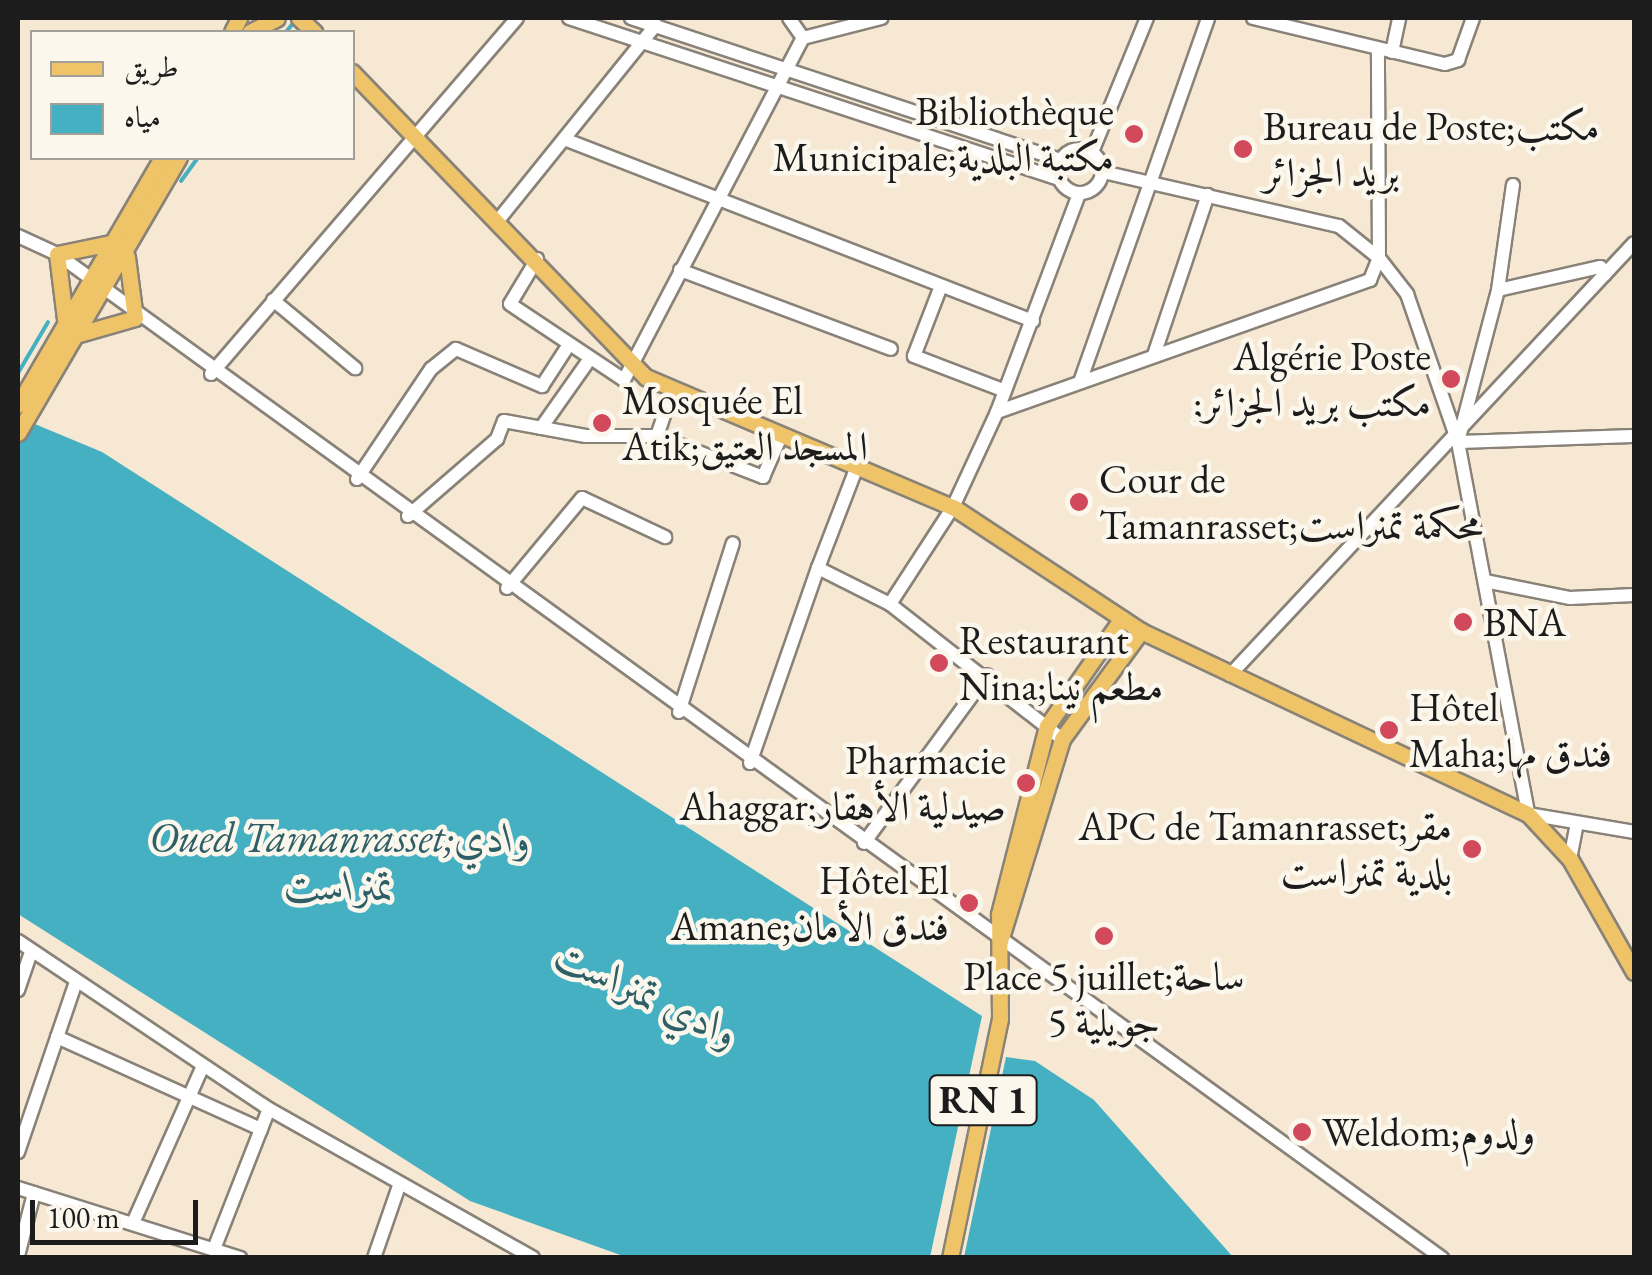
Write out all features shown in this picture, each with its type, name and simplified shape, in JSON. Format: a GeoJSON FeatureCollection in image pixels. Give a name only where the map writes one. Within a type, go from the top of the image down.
{"type":"FeatureCollection","features":[{"type":"Feature","properties":{"kind":"main road"},"geometry":{"type":"LineString","coordinates":[[237,25],[276,18]]}},
{"type":"Feature","properties":{"kind":"main road"},"geometry":{"type":"LineString","coordinates":[[355,75],[500,218],[631,366],[672,389],[953,507],[1141,631],[1528,814],[1570,859],[1628,944],[1634,972]]}},
{"type":"Feature","properties":{"kind":"main road"},"geometry":{"type":"LineString","coordinates":[[67,334],[100,321],[134,318],[122,245],[161,160]]}},
{"type":"Feature","properties":{"kind":"main road"},"geometry":{"type":"LineString","coordinates":[[18,405],[177,160]]}},
{"type":"Feature","properties":{"kind":"main road"},"geometry":{"type":"LineString","coordinates":[[18,433],[67,334],[57,254],[122,245]]}},
{"type":"Feature","properties":{"kind":"main road","name":"RN 1"},"geometry":{"type":"LineString","coordinates":[[950,1258],[1000,1018],[1000,941],[1047,726],[1122,618]]}},
{"type":"Feature","properties":{"kind":"main road","name":"RN 1"},"geometry":{"type":"LineString","coordinates":[[1000,941],[1012,923],[1062,740],[1141,631]]}},
{"type":"Feature","properties":{"kind":"street"},"geometry":{"type":"LineString","coordinates":[[212,374],[412,131],[517,18]]}},
{"type":"Feature","properties":{"kind":"street"},"geometry":{"type":"LineString","coordinates":[[569,18],[1059,179],[1080,194]]}},
{"type":"Feature","properties":{"kind":"street"},"geometry":{"type":"LineString","coordinates":[[631,18],[1061,160],[1092,152]]}},
{"type":"Feature","properties":{"kind":"street"},"geometry":{"type":"LineString","coordinates":[[789,18],[803,38]]}},
{"type":"Feature","properties":{"kind":"street"},"geometry":{"type":"LineString","coordinates":[[803,38],[881,18]]}},
{"type":"Feature","properties":{"kind":"street"},"geometry":{"type":"LineString","coordinates":[[1092,152],[1147,18]]}},
{"type":"Feature","properties":{"kind":"street"},"geometry":{"type":"LineString","coordinates":[[1080,382],[1208,18]]}},
{"type":"Feature","properties":{"kind":"street"},"geometry":{"type":"LineString","coordinates":[[1252,18],[1452,62],[1473,18]]}},
{"type":"Feature","properties":{"kind":"street"},"geometry":{"type":"LineString","coordinates":[[1315,33],[1318,18]]}},
{"type":"Feature","properties":{"kind":"street"},"geometry":{"type":"LineString","coordinates":[[997,412],[1370,280],[1379,258],[1385,50],[1399,18]]}},
{"type":"Feature","properties":{"kind":"street"},"geometry":{"type":"LineString","coordinates":[[500,218],[656,26]]}},
{"type":"Feature","properties":{"kind":"street"},"geometry":{"type":"LineString","coordinates":[[536,260],[510,304],[624,380],[715,198],[781,88],[803,38]]}},
{"type":"Feature","properties":{"kind":"street"},"geometry":{"type":"LineString","coordinates":[[564,139],[1034,321]]}},
{"type":"Feature","properties":{"kind":"street"},"geometry":{"type":"LineString","coordinates":[[1092,152],[1103,172],[1339,226],[1379,258],[1407,294],[1458,442],[1528,814],[1576,828],[1634,832]]}},
{"type":"Feature","properties":{"kind":"street"},"geometry":{"type":"LineString","coordinates":[[1059,179],[1061,160]]}},
{"type":"Feature","properties":{"kind":"street"},"geometry":{"type":"LineString","coordinates":[[890,604],[953,507],[1034,321],[1080,194],[1103,172]]}},
{"type":"Feature","properties":{"kind":"street"},"geometry":{"type":"LineString","coordinates":[[1458,442],[1498,290],[1513,185]]}},
{"type":"Feature","properties":{"kind":"street"},"geometry":{"type":"LineString","coordinates":[[1154,356],[1208,195]]}},
{"type":"Feature","properties":{"kind":"street"},"geometry":{"type":"LineString","coordinates":[[18,236],[57,254],[134,318],[1442,1258]]}},
{"type":"Feature","properties":{"kind":"street"},"geometry":{"type":"LineString","coordinates":[[1230,675],[1458,442],[1634,243]]}},
{"type":"Feature","properties":{"kind":"street"},"geometry":{"type":"LineString","coordinates":[[1498,290],[1600,267],[1605,275]]}},
{"type":"Feature","properties":{"kind":"street"},"geometry":{"type":"LineString","coordinates":[[680,270],[891,350]]}},
{"type":"Feature","properties":{"kind":"street"},"geometry":{"type":"LineString","coordinates":[[942,286],[914,356],[1005,392]]}},
{"type":"Feature","properties":{"kind":"street"},"geometry":{"type":"LineString","coordinates":[[272,300],[355,368]]}},
{"type":"Feature","properties":{"kind":"street"},"geometry":{"type":"LineString","coordinates":[[357,479],[431,370],[456,350],[542,386],[568,346]]}},
{"type":"Feature","properties":{"kind":"street"},"geometry":{"type":"LineString","coordinates":[[541,428],[589,360]]}},
{"type":"Feature","properties":{"kind":"street"},"geometry":{"type":"LineString","coordinates":[[656,436],[672,389]]}},
{"type":"Feature","properties":{"kind":"street"},"geometry":{"type":"LineString","coordinates":[[408,516],[497,439],[504,421],[541,428],[656,436],[763,477],[781,436]]}},
{"type":"Feature","properties":{"kind":"street"},"geometry":{"type":"LineString","coordinates":[[1458,442],[1634,436]]}},
{"type":"Feature","properties":{"kind":"street"},"geometry":{"type":"LineString","coordinates":[[750,763],[856,469]]}},
{"type":"Feature","properties":{"kind":"street"},"geometry":{"type":"LineString","coordinates":[[507,588],[582,498],[665,537]]}},
{"type":"Feature","properties":{"kind":"street"},"geometry":{"type":"LineString","coordinates":[[678,712],[734,542]]}},
{"type":"Feature","properties":{"kind":"street"},"geometry":{"type":"LineString","coordinates":[[818,568],[890,604],[986,675],[1062,740]]}},
{"type":"Feature","properties":{"kind":"street"},"geometry":{"type":"LineString","coordinates":[[1485,582],[1570,598],[1634,595]]}},
{"type":"Feature","properties":{"kind":"street"},"geometry":{"type":"LineString","coordinates":[[864,842],[986,675]]}},
{"type":"Feature","properties":{"kind":"street"},"geometry":{"type":"LineString","coordinates":[[1570,859],[1576,828]]}},
{"type":"Feature","properties":{"kind":"street"},"geometry":{"type":"LineString","coordinates":[[18,941],[269,1109],[533,1258]]}},
{"type":"Feature","properties":{"kind":"street"},"geometry":{"type":"LineString","coordinates":[[18,990],[31,952]]}},
{"type":"Feature","properties":{"kind":"street"},"geometry":{"type":"LineString","coordinates":[[18,1152],[76,982]]}},
{"type":"Feature","properties":{"kind":"street"},"geometry":{"type":"LineString","coordinates":[[57,1037],[261,1129]]}},
{"type":"Feature","properties":{"kind":"street"},"geometry":{"type":"LineString","coordinates":[[133,1224],[204,1066]]}},
{"type":"Feature","properties":{"kind":"street"},"geometry":{"type":"LineString","coordinates":[[214,1249],[269,1109]]}},
{"type":"Feature","properties":{"kind":"street"},"geometry":{"type":"LineString","coordinates":[[374,1258],[400,1183]]}},
{"type":"Feature","properties":{"kind":"street"},"geometry":{"type":"LineString","coordinates":[[18,1188],[240,1258]]}},
{"type":"Feature","properties":{"kind":"street"},"geometry":{"type":"LineString","coordinates":[[18,1256],[34,1193]]}},
{"type":"Feature","properties":{"kind":"street"},"geometry":{"type":"LineString","coordinates":[[189,1258],[194,1242]]}},
{"type":"Feature","properties":{"kind":"water","name":"Oued Tamanrasset;وادي تمنراست"},"geometry":{"type":"Polygon","coordinates":[[[18,417],[102,452],[982,1016],[930,1257],[626,1257],[470,1201],[18,914],[18,417]]]}},
{"type":"Feature","properties":{"kind":"water"},"geometry":{"type":"Polygon","coordinates":[[[1006,1057],[1035,1061],[1094,1100],[1233,1257],[964,1257],[1006,1057]]]}},
{"type":"Feature","properties":{"kind":"waterway"},"geometry":{"type":"LineString","coordinates":[[288,30],[295,21]]}},
{"type":"Feature","properties":{"kind":"waterway"},"geometry":{"type":"LineString","coordinates":[[181,181],[197,160]]}},
{"type":"Feature","properties":{"kind":"waterway"},"geometry":{"type":"LineString","coordinates":[[18,373],[48,322]]}},
{"type":"Feature","properties":{"kind":"place","name":"Bibliothèque Municipale;مكتبة البلدية"},"geometry":{"type":"Point","coordinates":[1134,134]}},
{"type":"Feature","properties":{"kind":"place","name":"Bureau de Poste;مكتب بريد الجزائر"},"geometry":{"type":"Point","coordinates":[1243,149]}},
{"type":"Feature","properties":{"kind":"place","name":"Algérie Poste ;مكتب بريد الجزائر"},"geometry":{"type":"Point","coordinates":[1451,379]}},
{"type":"Feature","properties":{"kind":"place","name":"Mosquée El Atik;المسجد العتيق"},"geometry":{"type":"Point","coordinates":[602,423]}},
{"type":"Feature","properties":{"kind":"place","name":"Cour de Tamanrasset;محكمة تمنراست"},"geometry":{"type":"Point","coordinates":[1079,502]}},
{"type":"Feature","properties":{"kind":"place","name":"BNA"},"geometry":{"type":"Point","coordinates":[1463,622]}},
{"type":"Feature","properties":{"kind":"place","name":"Restaurant Nina;مطعم نينا"},"geometry":{"type":"Point","coordinates":[939,663]}},
{"type":"Feature","properties":{"kind":"place","name":"Hôtel Maha;فندق مها"},"geometry":{"type":"Point","coordinates":[1389,730]}},
{"type":"Feature","properties":{"kind":"place","name":"Pharmacie Ahaggar;صيدلية الأهقار"},"geometry":{"type":"Point","coordinates":[1026,783]}},
{"type":"Feature","properties":{"kind":"place","name":"APC de Tamanrasset;مقر بلدية تمنراست"},"geometry":{"type":"Point","coordinates":[1472,849]}},
{"type":"Feature","properties":{"kind":"place","name":"Hôtel El Amane;فندق الأمان"},"geometry":{"type":"Point","coordinates":[969,903]}},
{"type":"Feature","properties":{"kind":"place","name":"Place 5 juillet;ساحة 5 جويلية"},"geometry":{"type":"Point","coordinates":[1104,936]}},
{"type":"Feature","properties":{"kind":"place","name":"Weldom;ولدوم"},"geometry":{"type":"Point","coordinates":[1302,1132]}},
{"type":"Feature","properties":{"kind":"water label","name":"وادي تمنراست"},"geometry":{"type":"Point","coordinates":[647,994]}}]}
